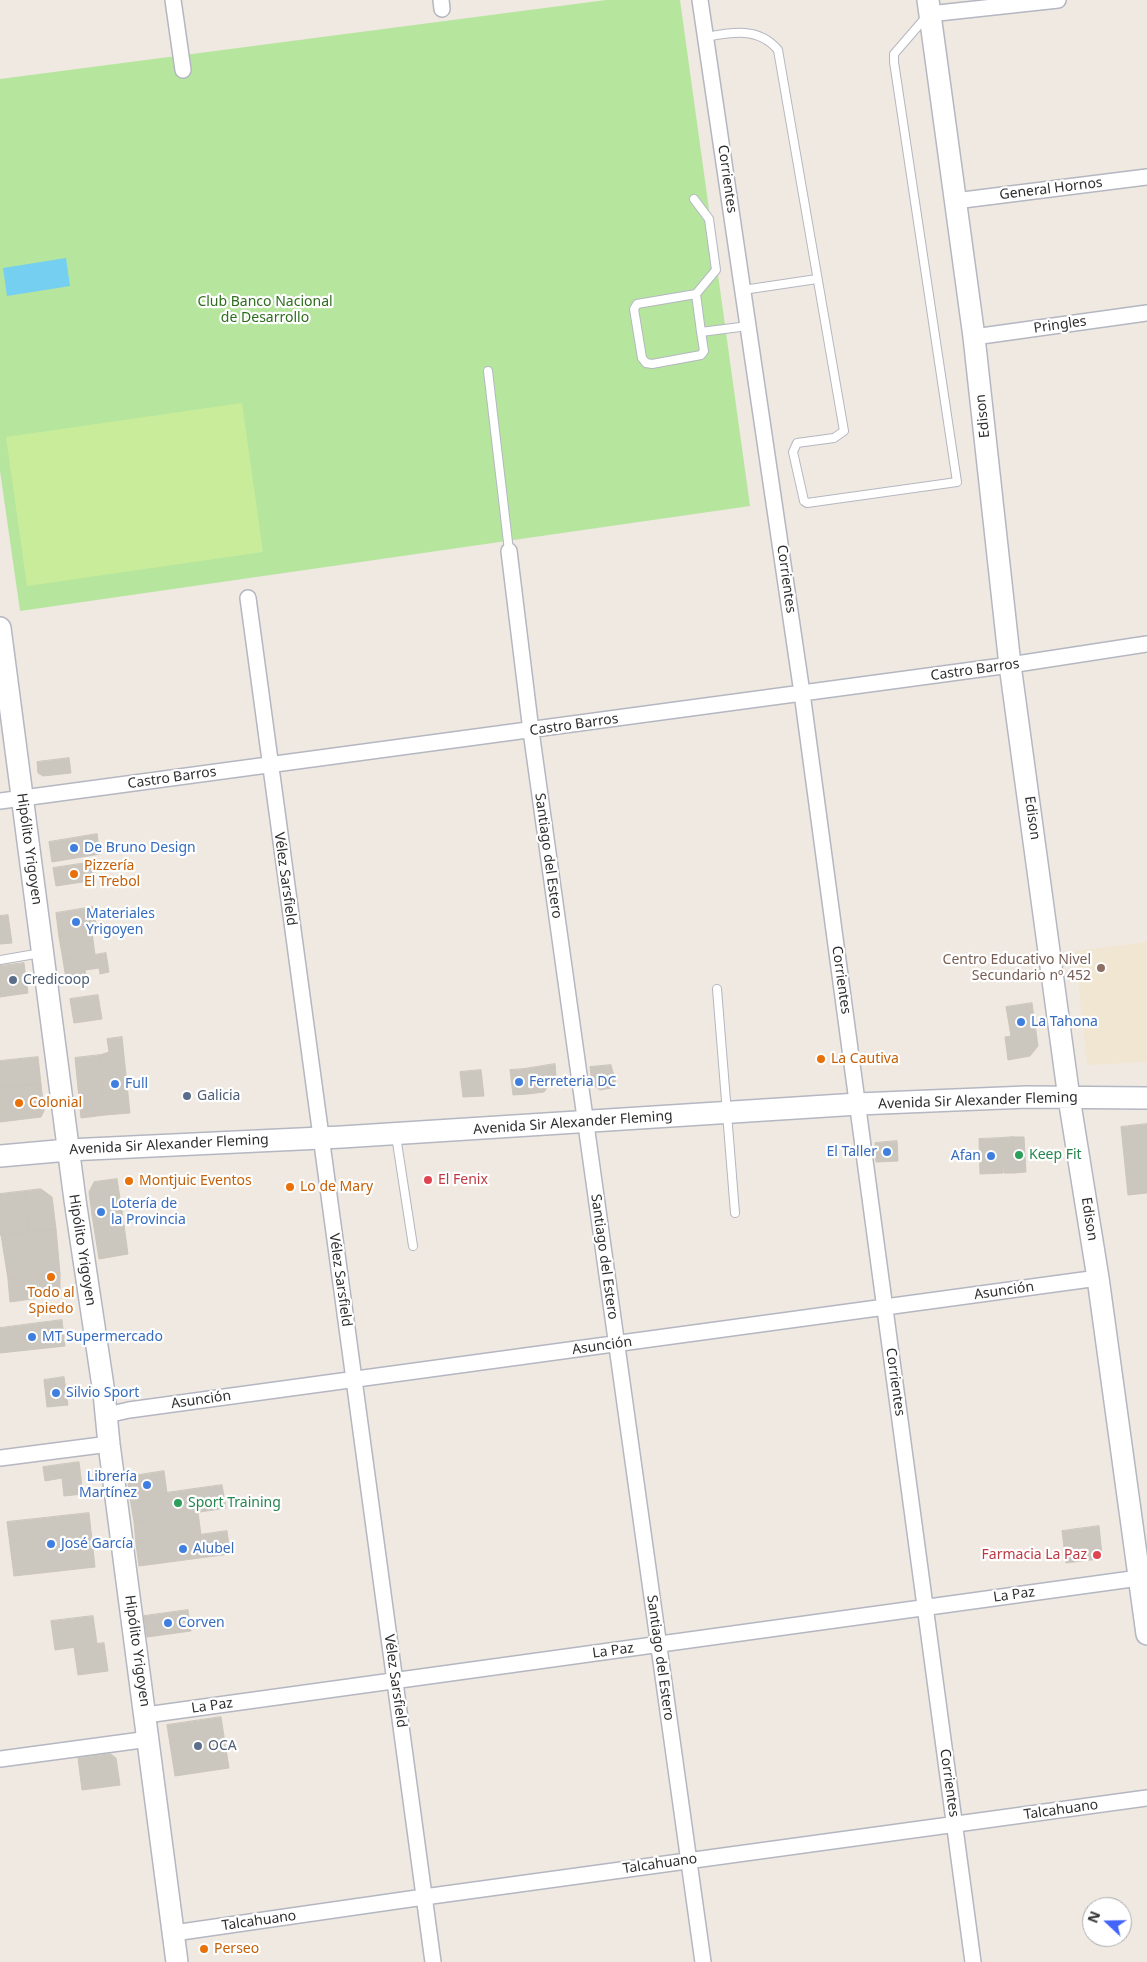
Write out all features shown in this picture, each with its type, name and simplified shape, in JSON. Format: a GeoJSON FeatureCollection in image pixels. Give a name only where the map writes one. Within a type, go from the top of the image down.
{"type":"FeatureCollection","features":[{"type":"Feature","properties":{"kind":"street"},"geometry":{"type":"LineString","coordinates":[[173,0],[183,70]]}},
{"type":"Feature","properties":{"kind":"street","name":"Corrientes"},"geometry":{"type":"LineString","coordinates":[[700,0],[802,693],[973,1962]]}},
{"type":"Feature","properties":{"kind":"street"},"geometry":{"type":"LineString","coordinates":[[929,7],[1058,0]]}},
{"type":"Feature","properties":{"kind":"street","name":"Edison"},"geometry":{"type":"LineString","coordinates":[[929,7],[974,337],[1010,665],[1069,1098],[1142,1572],[1147,1634]]}},
{"type":"Feature","properties":{"kind":"street","name":"General Hornos"},"geometry":{"type":"LineString","coordinates":[[955,201],[1147,177]]}},
{"type":"Feature","properties":{"kind":"street","name":"Pringles"},"geometry":{"type":"LineString","coordinates":[[974,337],[1147,312]]}},
{"type":"Feature","properties":{"kind":"street","name":"Santiago del Estero"},"geometry":{"type":"LineString","coordinates":[[509,551],[530,731],[703,1962]]}},
{"type":"Feature","properties":{"kind":"street","name":"Vélez Sarsfield"},"geometry":{"type":"LineString","coordinates":[[248,598],[269,764],[433,1962]]}},
{"type":"Feature","properties":{"kind":"street","name":"Hipólito Yrigoyen"},"geometry":{"type":"LineString","coordinates":[[0,628],[68,1150],[107,1415],[109,1444],[177,1962]]}},
{"type":"Feature","properties":{"kind":"street","name":"Castro Barros"},"geometry":{"type":"LineString","coordinates":[[0,801],[530,731],[1010,665],[1147,644]]}},
{"type":"Feature","properties":{"kind":"street","name":"Avenida Sir Alexander Fleming"},"geometry":{"type":"LineString","coordinates":[[0,1156],[68,1150],[396,1134],[858,1104],[1027,1097],[1147,1098]]}},
{"type":"Feature","properties":{"kind":"street","name":"Asunción"},"geometry":{"type":"LineString","coordinates":[[107,1415],[128,1410],[1098,1278]]}},
{"type":"Feature","properties":{"kind":"street"},"geometry":{"type":"LineString","coordinates":[[0,1458],[109,1444]]}},
{"type":"Feature","properties":{"kind":"street","name":"La Paz"},"geometry":{"type":"LineString","coordinates":[[146,1715],[925,1608],[1142,1572]]}},
{"type":"Feature","properties":{"kind":"street"},"geometry":{"type":"LineString","coordinates":[[0,1759],[149,1739]]}},
{"type":"Feature","properties":{"kind":"street","name":"Talcahuano"},"geometry":{"type":"LineString","coordinates":[[174,1934],[688,1860],[1147,1798]]}},
{"type":"Feature","properties":{"kind":"lane"},"geometry":{"type":"LineString","coordinates":[[706,37],[747,32],[772,43],[778,50],[844,431],[834,438],[797,443],[795,446],[793,452],[804,501],[810,503],[957,482],[894,62],[894,54],[929,7]]}},
{"type":"Feature","properties":{"kind":"lane"},"geometry":{"type":"LineString","coordinates":[[694,199],[709,219],[716,270],[696,294],[637,304],[634,309],[642,358],[646,363],[652,364],[701,355],[704,351],[696,294]]}},
{"type":"Feature","properties":{"kind":"lane"},"geometry":{"type":"LineString","coordinates":[[743,290],[818,279]]}},
{"type":"Feature","properties":{"kind":"lane"},"geometry":{"type":"LineString","coordinates":[[702,332],[748,326]]}},
{"type":"Feature","properties":{"kind":"lane"},"geometry":{"type":"LineString","coordinates":[[488,371],[509,551]]}},
{"type":"Feature","properties":{"kind":"lane"},"geometry":{"type":"LineString","coordinates":[[0,960],[43,953]]}},
{"type":"Feature","properties":{"kind":"lane"},"geometry":{"type":"LineString","coordinates":[[717,989],[735,1213]]}},
{"type":"Feature","properties":{"kind":"lane"},"geometry":{"type":"LineString","coordinates":[[396,1134],[413,1246]]}},
{"type":"Feature","properties":{"kind":"shaded area"},"geometry":{"type":"Polygon","coordinates":[[[1147,942],[1147,1062],[1087,1065],[1075,951],[1147,942]]]}},
{"type":"Feature","properties":{"kind":"green space","name":"Club Banco Nacional de Desarrollo"},"geometry":{"type":"Polygon","coordinates":[[[606,0],[680,0],[750,506],[20,611],[0,471],[0,79],[606,0]]]}},
{"type":"Feature","properties":{"kind":"green space"},"geometry":{"type":"Polygon","coordinates":[[[242,403],[263,552],[27,586],[6,437],[242,403]]]}},
{"type":"Feature","properties":{"kind":"water"},"geometry":{"type":"Polygon","coordinates":[[[66,258],[70,286],[7,296],[3,268],[66,258]]]}},
{"type":"Feature","properties":{"kind":"building"},"geometry":{"type":"Polygon","coordinates":[[[69,758],[71,773],[43,776],[38,773],[37,762],[69,758]]]}},
{"type":"Feature","properties":{"kind":"building","name":"De Bruno Design"},"geometry":{"type":"Polygon","coordinates":[[[97,834],[100,854],[52,862],[49,842],[97,834]]]}},
{"type":"Feature","properties":{"kind":"building","name":"Pizzería El Trebol"},"geometry":{"type":"Polygon","coordinates":[[[93,862],[96,880],[56,886],[53,868],[93,862]]]}},
{"type":"Feature","properties":{"kind":"building","name":"Materiales Yrigoyen"},"geometry":{"type":"Polygon","coordinates":[[[93,907],[97,932],[59,937],[56,913],[93,907]]]}},
{"type":"Feature","properties":{"kind":"building"},"geometry":{"type":"Polygon","coordinates":[[[8,915],[12,943],[0,944],[0,916],[8,915]]]}},
{"type":"Feature","properties":{"kind":"building"},"geometry":{"type":"Polygon","coordinates":[[[92,932],[95,955],[63,960],[59,937],[92,932]]]}},
{"type":"Feature","properties":{"kind":"building"},"geometry":{"type":"Polygon","coordinates":[[[106,953],[109,972],[100,974],[99,968],[85,970],[86,976],[66,979],[63,960],[106,953]]]}},
{"type":"Feature","properties":{"kind":"building","name":"Credicoop"},"geometry":{"type":"Polygon","coordinates":[[[24,963],[28,993],[0,997],[0,966],[24,963]]]}},
{"type":"Feature","properties":{"kind":"building"},"geometry":{"type":"Polygon","coordinates":[[[98,995],[102,1019],[74,1023],[70,999],[98,995]]]}},
{"type":"Feature","properties":{"kind":"building","name":"La Tahona"},"geometry":{"type":"Polygon","coordinates":[[[1032,1003],[1038,1046],[1030,1056],[1008,1060],[1005,1037],[1011,1036],[1006,1007],[1032,1003]]]}},
{"type":"Feature","properties":{"kind":"building","name":"Full"},"geometry":{"type":"Polygon","coordinates":[[[122,1037],[130,1113],[105,1115],[100,1055],[109,1052],[107,1039],[122,1037]]]}},
{"type":"Feature","properties":{"kind":"building"},"geometry":{"type":"Polygon","coordinates":[[[100,1055],[105,1115],[81,1118],[75,1058],[100,1055]]]}},
{"type":"Feature","properties":{"kind":"building"},"geometry":{"type":"Polygon","coordinates":[[[38,1057],[41,1084],[0,1088],[0,1061],[38,1057]]]}},
{"type":"Feature","properties":{"kind":"building"},"geometry":{"type":"Polygon","coordinates":[[[555,1064],[556,1076],[544,1092],[528,1094],[524,1069],[555,1064]]]}},
{"type":"Feature","properties":{"kind":"building"},"geometry":{"type":"Polygon","coordinates":[[[611,1065],[617,1087],[600,1090],[592,1084],[590,1067],[611,1065]]]}},
{"type":"Feature","properties":{"kind":"building","name":"Ferreteria DC"},"geometry":{"type":"Polygon","coordinates":[[[524,1069],[528,1094],[513,1095],[510,1070],[524,1069]]]}},
{"type":"Feature","properties":{"kind":"building"},"geometry":{"type":"Polygon","coordinates":[[[481,1070],[484,1096],[463,1097],[460,1072],[481,1070]]]}},
{"type":"Feature","properties":{"kind":"building"},"geometry":{"type":"Polygon","coordinates":[[[41,1084],[44,1111],[41,1117],[0,1122],[0,1088],[41,1084]]]}},
{"type":"Feature","properties":{"kind":"building"},"geometry":{"type":"Polygon","coordinates":[[[1147,1124],[1147,1193],[1128,1195],[1121,1127],[1147,1124]]]}},
{"type":"Feature","properties":{"kind":"building"},"geometry":{"type":"Polygon","coordinates":[[[1013,1137],[1014,1173],[1004,1173],[1002,1138],[1013,1137]]]}},
{"type":"Feature","properties":{"kind":"building","name":"Keep Fit"},"geometry":{"type":"Polygon","coordinates":[[[1013,1137],[1024,1137],[1026,1172],[1014,1173],[1013,1137]]]}},
{"type":"Feature","properties":{"kind":"building","name":"Afan"},"geometry":{"type":"Polygon","coordinates":[[[1002,1138],[1003,1173],[980,1174],[979,1139],[1002,1138]]]}},
{"type":"Feature","properties":{"kind":"building","name":"El Taller"},"geometry":{"type":"Polygon","coordinates":[[[897,1141],[898,1161],[876,1162],[875,1143],[897,1141]]]}},
{"type":"Feature","properties":{"kind":"building"},"geometry":{"type":"Polygon","coordinates":[[[117,1179],[122,1211],[92,1215],[89,1192],[94,1182],[117,1179]]]}},
{"type":"Feature","properties":{"kind":"building"},"geometry":{"type":"Polygon","coordinates":[[[41,1189],[52,1197],[56,1229],[29,1232],[25,1191],[41,1189]]]}},
{"type":"Feature","properties":{"kind":"building"},"geometry":{"type":"Polygon","coordinates":[[[25,1191],[29,1232],[0,1235],[0,1194],[25,1191]]]}},
{"type":"Feature","properties":{"kind":"building"},"geometry":{"type":"Polygon","coordinates":[[[122,1211],[128,1254],[99,1259],[92,1215],[122,1211]]]}},
{"type":"Feature","properties":{"kind":"building"},"geometry":{"type":"Polygon","coordinates":[[[56,1229],[60,1273],[8,1279],[1,1235],[56,1229]]]}},
{"type":"Feature","properties":{"kind":"building"},"geometry":{"type":"Polygon","coordinates":[[[60,1273],[60,1295],[10,1302],[8,1279],[60,1273]]]}},
{"type":"Feature","properties":{"kind":"building","name":"MT Supermercado"},"geometry":{"type":"Polygon","coordinates":[[[62,1320],[65,1346],[0,1353],[0,1328],[62,1320]]]}},
{"type":"Feature","properties":{"kind":"building","name":"Silvio Sport"},"geometry":{"type":"Polygon","coordinates":[[[64,1377],[68,1405],[47,1407],[44,1380],[64,1377]]]}},
{"type":"Feature","properties":{"kind":"building"},"geometry":{"type":"Polygon","coordinates":[[[79,1462],[83,1494],[64,1496],[62,1478],[45,1481],[43,1467],[79,1462]]]}},
{"type":"Feature","properties":{"kind":"building","name":"Librería Martínez"},"geometry":{"type":"Polygon","coordinates":[[[164,1471],[167,1493],[130,1498],[127,1477],[164,1471]]]}},
{"type":"Feature","properties":{"kind":"building","name":"Sport Training"},"geometry":{"type":"Polygon","coordinates":[[[222,1485],[226,1508],[134,1522],[130,1498],[222,1485]]]}},
{"type":"Feature","properties":{"kind":"building"},"geometry":{"type":"Polygon","coordinates":[[[198,1512],[201,1535],[136,1544],[134,1522],[198,1512]]]}},
{"type":"Feature","properties":{"kind":"building","name":"José García"},"geometry":{"type":"Polygon","coordinates":[[[89,1513],[95,1567],[14,1576],[7,1522],[89,1513]]]}},
{"type":"Feature","properties":{"kind":"building"},"geometry":{"type":"Polygon","coordinates":[[[1099,1526],[1102,1555],[1099,1559],[1066,1563],[1062,1531],[1099,1526]]]}},
{"type":"Feature","properties":{"kind":"building","name":"Alubel"},"geometry":{"type":"Polygon","coordinates":[[[227,1531],[230,1554],[139,1566],[136,1544],[227,1531]]]}},
{"type":"Feature","properties":{"kind":"building","name":"Corven"},"geometry":{"type":"Polygon","coordinates":[[[188,1610],[191,1631],[147,1637],[144,1616],[188,1610]]]}},
{"type":"Feature","properties":{"kind":"building"},"geometry":{"type":"Polygon","coordinates":[[[93,1616],[97,1644],[55,1650],[51,1621],[93,1616]]]}},
{"type":"Feature","properties":{"kind":"building"},"geometry":{"type":"Polygon","coordinates":[[[104,1643],[108,1671],[78,1675],[74,1647],[104,1643]]]}},
{"type":"Feature","properties":{"kind":"building","name":"OCA"},"geometry":{"type":"Polygon","coordinates":[[[221,1717],[229,1768],[175,1776],[167,1725],[221,1717]]]}},
{"type":"Feature","properties":{"kind":"building"},"geometry":{"type":"Polygon","coordinates":[[[111,1754],[116,1758],[120,1785],[82,1790],[78,1758],[111,1754]]]}},
{"type":"Feature","properties":{"kind":"place","name":"De Bruno Design"},"geometry":{"type":"Point","coordinates":[74,848]}},
{"type":"Feature","properties":{"kind":"place","name":"Pizzería El Trebol"},"geometry":{"type":"Point","coordinates":[74,874]}},
{"type":"Feature","properties":{"kind":"place","name":"Materiales Yrigoyen"},"geometry":{"type":"Point","coordinates":[76,922]}},
{"type":"Feature","properties":{"kind":"place","name":"Centro Educativo Nivel Secundario nº 452"},"geometry":{"type":"Point","coordinates":[1101,968]}},
{"type":"Feature","properties":{"kind":"place","name":"Credicoop"},"geometry":{"type":"Point","coordinates":[13,980]}},
{"type":"Feature","properties":{"kind":"place","name":"La Tahona"},"geometry":{"type":"Point","coordinates":[1021,1022]}},
{"type":"Feature","properties":{"kind":"place","name":"La Cautiva"},"geometry":{"type":"Point","coordinates":[821,1059]}},
{"type":"Feature","properties":{"kind":"place","name":"Ferreteria DC"},"geometry":{"type":"Point","coordinates":[519,1082]}},
{"type":"Feature","properties":{"kind":"place","name":"Full"},"geometry":{"type":"Point","coordinates":[115,1084]}},
{"type":"Feature","properties":{"kind":"place","name":"Galicia"},"geometry":{"type":"Point","coordinates":[187,1096]}},
{"type":"Feature","properties":{"kind":"place","name":"Colonial"},"geometry":{"type":"Point","coordinates":[19,1103]}},
{"type":"Feature","properties":{"kind":"place","name":"El Taller"},"geometry":{"type":"Point","coordinates":[887,1152]}},
{"type":"Feature","properties":{"kind":"place","name":"Keep Fit"},"geometry":{"type":"Point","coordinates":[1019,1155]}},
{"type":"Feature","properties":{"kind":"place","name":"Afan"},"geometry":{"type":"Point","coordinates":[991,1156]}},
{"type":"Feature","properties":{"kind":"place","name":"El Fenix"},"geometry":{"type":"Point","coordinates":[428,1180]}},
{"type":"Feature","properties":{"kind":"place","name":"Montjuic Eventos"},"geometry":{"type":"Point","coordinates":[129,1181]}},
{"type":"Feature","properties":{"kind":"place","name":"Lo de Mary"},"geometry":{"type":"Point","coordinates":[290,1187]}},
{"type":"Feature","properties":{"kind":"place","name":"Lotería de la Provincia"},"geometry":{"type":"Point","coordinates":[101,1212]}},
{"type":"Feature","properties":{"kind":"place","name":"Todo al Spiedo"},"geometry":{"type":"Point","coordinates":[51,1277]}},
{"type":"Feature","properties":{"kind":"place","name":"MT Supermercado"},"geometry":{"type":"Point","coordinates":[32,1337]}},
{"type":"Feature","properties":{"kind":"place","name":"Silvio Sport"},"geometry":{"type":"Point","coordinates":[56,1393]}},
{"type":"Feature","properties":{"kind":"place","name":"Librería Martínez"},"geometry":{"type":"Point","coordinates":[147,1485]}},
{"type":"Feature","properties":{"kind":"place","name":"Sport Training"},"geometry":{"type":"Point","coordinates":[178,1503]}},
{"type":"Feature","properties":{"kind":"place","name":"José García"},"geometry":{"type":"Point","coordinates":[51,1544]}},
{"type":"Feature","properties":{"kind":"place","name":"Alubel"},"geometry":{"type":"Point","coordinates":[183,1549]}},
{"type":"Feature","properties":{"kind":"place","name":"Farmacia La Paz"},"geometry":{"type":"Point","coordinates":[1097,1555]}},
{"type":"Feature","properties":{"kind":"place","name":"Corven"},"geometry":{"type":"Point","coordinates":[168,1623]}},
{"type":"Feature","properties":{"kind":"place","name":"OCA"},"geometry":{"type":"Point","coordinates":[198,1746]}},
{"type":"Feature","properties":{"kind":"place","name":"Perseo"},"geometry":{"type":"Point","coordinates":[204,1949]}}]}
